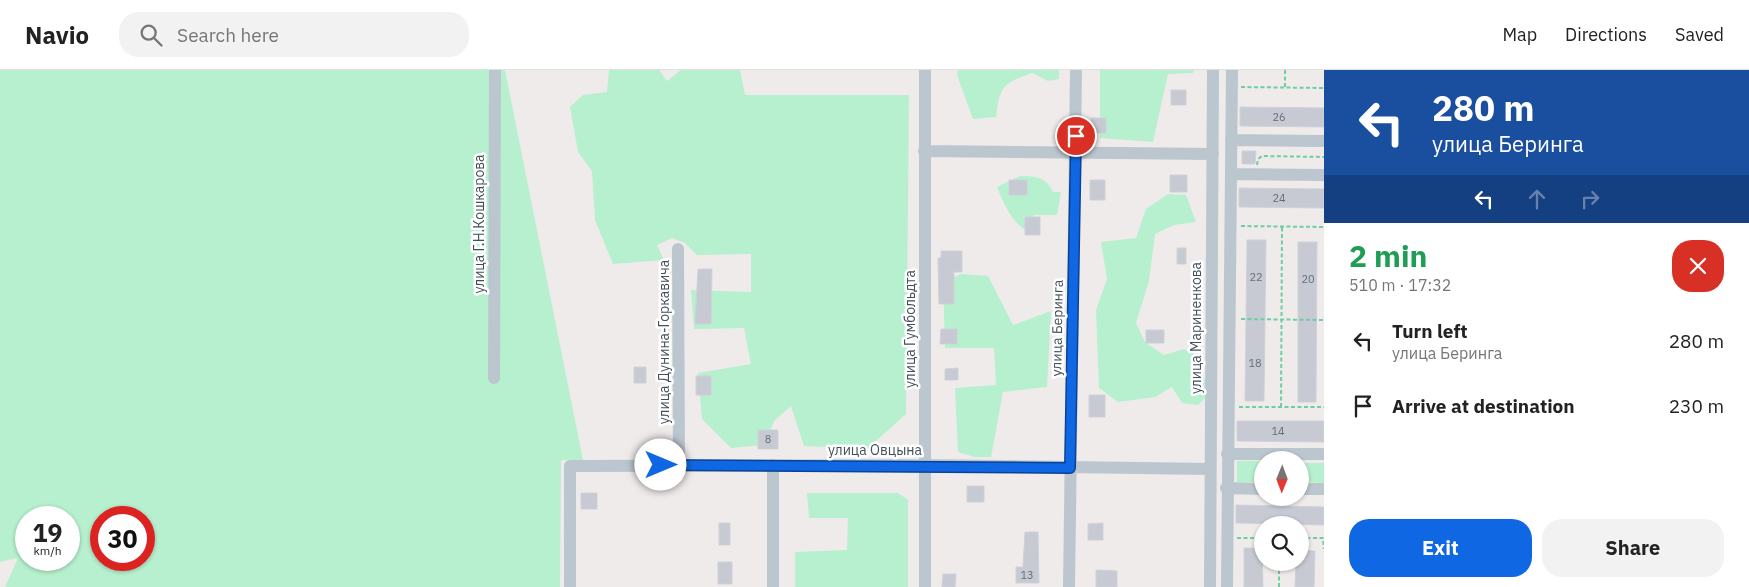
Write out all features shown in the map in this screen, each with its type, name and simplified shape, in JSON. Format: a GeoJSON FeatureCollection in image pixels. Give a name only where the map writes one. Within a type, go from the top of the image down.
{"type":"FeatureCollection","features":[{"type":"Feature","properties":{"kind":"street","name":"улица Г.Н.Кошкарова"},"geometry":{"type":"LineString","coordinates":[[494,70],[494,378]]}},
{"type":"Feature","properties":{"kind":"street","name":"улица Гумбольдта"},"geometry":{"type":"LineString","coordinates":[[925,70],[925,587]]}},
{"type":"Feature","properties":{"kind":"street","name":"улица Беринга"},"geometry":{"type":"LineString","coordinates":[[1069,587],[1076,70]]}},
{"type":"Feature","properties":{"kind":"street","name":"улица Мариненкова"},"geometry":{"type":"LineString","coordinates":[[1210,587],[1213,70]]}},
{"type":"Feature","properties":{"kind":"street"},"geometry":{"type":"LineString","coordinates":[[1227,587],[1226,454],[1232,70]]}},
{"type":"Feature","properties":{"kind":"street"},"geometry":{"type":"LineString","coordinates":[[1231,140],[1324,141]]}},
{"type":"Feature","properties":{"kind":"street"},"geometry":{"type":"LineString","coordinates":[[924,151],[1213,154]]}},
{"type":"Feature","properties":{"kind":"street"},"geometry":{"type":"LineString","coordinates":[[1231,174],[1324,175]]}},
{"type":"Feature","properties":{"kind":"street","name":"улица Дунина-Горкавича"},"geometry":{"type":"LineString","coordinates":[[678,249],[679,465]]}},
{"type":"Feature","properties":{"kind":"street"},"geometry":{"type":"LineString","coordinates":[[1226,454],[1324,454]]}},
{"type":"Feature","properties":{"kind":"street"},"geometry":{"type":"LineString","coordinates":[[773,465],[773,587]]}},
{"type":"Feature","properties":{"kind":"street","name":"улица Овцына"},"geometry":{"type":"LineString","coordinates":[[570,587],[570,466],[926,465],[1210,469]]}},
{"type":"Feature","properties":{"kind":"street"},"geometry":{"type":"LineString","coordinates":[[1226,488],[1254,489]]}},
{"type":"Feature","properties":{"kind":"street"},"geometry":{"type":"LineString","coordinates":[[1309,489],[1324,489]]}},
{"type":"Feature","properties":{"kind":"path"},"geometry":{"type":"LineString","coordinates":[[1285,70],[1285,87]]}},
{"type":"Feature","properties":{"kind":"path"},"geometry":{"type":"LineString","coordinates":[[1232,87],[1324,88]]}},
{"type":"Feature","properties":{"kind":"path"},"geometry":{"type":"LineString","coordinates":[[1248,174],[1248,166],[1257,165],[1258,159],[1262,156],[1324,157]]}},
{"type":"Feature","properties":{"kind":"path"},"geometry":{"type":"LineString","coordinates":[[1230,226],[1324,227]]}},
{"type":"Feature","properties":{"kind":"path"},"geometry":{"type":"LineString","coordinates":[[1281,407],[1282,227]]}},
{"type":"Feature","properties":{"kind":"path"},"geometry":{"type":"LineString","coordinates":[[1228,319],[1324,320]]}},
{"type":"Feature","properties":{"kind":"path"},"geometry":{"type":"LineString","coordinates":[[1227,406],[1324,407]]}},
{"type":"Feature","properties":{"kind":"path"},"geometry":{"type":"LineString","coordinates":[[1226,538],[1254,538]]}},
{"type":"Feature","properties":{"kind":"path"},"geometry":{"type":"LineString","coordinates":[[1309,538],[1323,538],[1324,549]]}},
{"type":"Feature","properties":{"kind":"path"},"geometry":{"type":"LineString","coordinates":[[1279,571],[1279,587]]}},
{"type":"Feature","properties":{"kind":"green space"},"geometry":{"type":"Polygon","coordinates":[[[0,70],[505,70],[583,460],[561,460],[560,587],[5,587],[15,565],[15,571],[80,571],[80,506],[15,506],[15,559],[0,562],[0,70]]]}},
{"type":"Feature","properties":{"kind":"green space"},"geometry":{"type":"Polygon","coordinates":[[[609,70],[659,70],[667,81],[681,70],[740,70],[745,95],[909,95],[906,414],[867,449],[804,446],[791,406],[774,421],[765,445],[731,448],[702,419],[698,373],[751,364],[744,328],[694,329],[691,290],[751,292],[751,254],[697,255],[685,243],[672,238],[657,245],[664,260],[613,264],[595,220],[592,171],[578,152],[570,107],[583,95],[607,92],[609,70]]]}},
{"type":"Feature","properties":{"kind":"green space"},"geometry":{"type":"Polygon","coordinates":[[[958,70],[1059,70],[1059,79],[1048,81],[1032,73],[1015,80],[1009,83],[1002,92],[999,98],[996,117],[973,119],[957,75],[958,70]]]}},
{"type":"Feature","properties":{"kind":"green space"},"geometry":{"type":"Polygon","coordinates":[[[1100,70],[1194,70],[1193,73],[1168,74],[1153,142],[1100,138],[1100,70]]]}},
{"type":"Feature","properties":{"kind":"green space"},"geometry":{"type":"Polygon","coordinates":[[[1020,176],[1040,178],[1047,183],[1053,192],[1061,192],[1057,215],[1034,215],[1032,234],[1020,226],[1006,208],[997,187],[1020,176]]]}},
{"type":"Feature","properties":{"kind":"green space"},"geometry":{"type":"Polygon","coordinates":[[[1168,194],[1186,195],[1196,222],[1174,225],[1155,234],[1149,281],[1136,323],[1145,342],[1164,355],[1184,349],[1194,353],[1206,383],[1207,396],[1198,405],[1182,403],[1172,387],[1155,397],[1118,402],[1099,388],[1096,310],[1107,279],[1101,242],[1136,238],[1146,209],[1168,194]]]}},
{"type":"Feature","properties":{"kind":"green space"},"geometry":{"type":"Polygon","coordinates":[[[961,274],[988,276],[1013,325],[1051,311],[1047,387],[1003,392],[991,457],[975,457],[958,452],[955,388],[996,385],[994,348],[945,348],[943,283],[961,274]]]}},
{"type":"Feature","properties":{"kind":"green space"},"geometry":{"type":"Polygon","coordinates":[[[1237,461],[1254,461],[1254,482],[1237,482],[1237,461]]]}},
{"type":"Feature","properties":{"kind":"green space"},"geometry":{"type":"Polygon","coordinates":[[[1309,463],[1324,463],[1324,483],[1309,482],[1309,463]]]}},
{"type":"Feature","properties":{"kind":"green space"},"geometry":{"type":"Polygon","coordinates":[[[807,493],[898,493],[908,500],[908,587],[795,587],[795,552],[847,550],[848,518],[809,518],[807,493]]]}},
{"type":"Feature","properties":{"kind":"building"},"geometry":{"type":"Polygon","coordinates":[[[1171,90],[1186,90],[1186,105],[1171,105],[1171,90]]]}},
{"type":"Feature","properties":{"kind":"building"},"geometry":{"type":"Polygon","coordinates":[[[1240,107],[1324,108],[1324,127],[1240,126],[1240,107]]]}},
{"type":"Feature","properties":{"kind":"building"},"geometry":{"type":"Polygon","coordinates":[[[1091,118],[1106,118],[1106,133],[1093,133],[1091,118]]]}},
{"type":"Feature","properties":{"kind":"building"},"geometry":{"type":"Polygon","coordinates":[[[1242,151],[1256,151],[1255,164],[1242,164],[1242,151]]]}},
{"type":"Feature","properties":{"kind":"building"},"geometry":{"type":"Polygon","coordinates":[[[1170,175],[1187,175],[1187,192],[1170,192],[1170,175]]]}},
{"type":"Feature","properties":{"kind":"building"},"geometry":{"type":"Polygon","coordinates":[[[1009,180],[1027,180],[1027,195],[1009,195],[1009,180]]]}},
{"type":"Feature","properties":{"kind":"building"},"geometry":{"type":"Polygon","coordinates":[[[1090,180],[1105,180],[1105,200],[1090,200],[1090,180]]]}},
{"type":"Feature","properties":{"kind":"building"},"geometry":{"type":"Polygon","coordinates":[[[1239,188],[1324,189],[1324,208],[1239,207],[1239,188]]]}},
{"type":"Feature","properties":{"kind":"building"},"geometry":{"type":"Polygon","coordinates":[[[1025,217],[1040,217],[1040,235],[1025,235],[1025,217]]]}},
{"type":"Feature","properties":{"kind":"building"},"geometry":{"type":"Polygon","coordinates":[[[1247,240],[1266,240],[1264,401],[1245,401],[1247,240]]]}},
{"type":"Feature","properties":{"kind":"building"},"geometry":{"type":"Polygon","coordinates":[[[1298,242],[1317,242],[1316,402],[1298,402],[1298,242]]]}},
{"type":"Feature","properties":{"kind":"building"},"geometry":{"type":"Polygon","coordinates":[[[1177,248],[1186,248],[1186,264],[1177,264],[1177,248]]]}},
{"type":"Feature","properties":{"kind":"building"},"geometry":{"type":"Polygon","coordinates":[[[941,251],[962,251],[962,272],[954,272],[954,304],[939,304],[938,258],[941,258],[941,251]]]}},
{"type":"Feature","properties":{"kind":"building"},"geometry":{"type":"Polygon","coordinates":[[[698,269],[712,269],[711,324],[695,324],[698,269]]]}},
{"type":"Feature","properties":{"kind":"building"},"geometry":{"type":"Polygon","coordinates":[[[941,329],[957,329],[957,344],[940,344],[941,329]]]}},
{"type":"Feature","properties":{"kind":"building"},"geometry":{"type":"Polygon","coordinates":[[[1146,330],[1164,330],[1164,343],[1146,343],[1146,330]]]}},
{"type":"Feature","properties":{"kind":"building"},"geometry":{"type":"Polygon","coordinates":[[[634,367],[646,367],[646,383],[634,383],[634,367]]]}},
{"type":"Feature","properties":{"kind":"building"},"geometry":{"type":"Polygon","coordinates":[[[958,368],[958,380],[945,380],[945,369],[958,368]]]}},
{"type":"Feature","properties":{"kind":"building"},"geometry":{"type":"Polygon","coordinates":[[[696,376],[711,376],[711,395],[696,395],[696,376]]]}},
{"type":"Feature","properties":{"kind":"building"},"geometry":{"type":"Polygon","coordinates":[[[1089,395],[1105,395],[1105,417],[1089,417],[1089,395]]]}},
{"type":"Feature","properties":{"kind":"building"},"geometry":{"type":"Polygon","coordinates":[[[1237,421],[1324,421],[1324,442],[1237,441],[1237,421]]]}},
{"type":"Feature","properties":{"kind":"building"},"geometry":{"type":"Polygon","coordinates":[[[758,430],[778,430],[778,449],[758,449],[758,430]]]}},
{"type":"Feature","properties":{"kind":"building"},"geometry":{"type":"Polygon","coordinates":[[[967,486],[984,486],[984,502],[967,502],[967,486]]]}},
{"type":"Feature","properties":{"kind":"building"},"geometry":{"type":"Polygon","coordinates":[[[581,493],[597,493],[597,509],[581,509],[581,493]]]}},
{"type":"Feature","properties":{"kind":"building"},"geometry":{"type":"Polygon","coordinates":[[[1236,505],[1324,507],[1324,525],[1309,525],[1309,516],[1254,516],[1254,523],[1236,523],[1236,505]]]}},
{"type":"Feature","properties":{"kind":"building"},"geometry":{"type":"Polygon","coordinates":[[[719,523],[730,523],[730,545],[719,545],[719,523]]]}},
{"type":"Feature","properties":{"kind":"building"},"geometry":{"type":"Polygon","coordinates":[[[1103,523],[1103,540],[1088,540],[1088,524],[1103,523]]]}},
{"type":"Feature","properties":{"kind":"building"},"geometry":{"type":"Polygon","coordinates":[[[1025,532],[1038,532],[1039,583],[1016,583],[1016,567],[1023,567],[1025,532]]]}},
{"type":"Feature","properties":{"kind":"building"},"geometry":{"type":"Polygon","coordinates":[[[1244,548],[1254,548],[1254,571],[1263,571],[1263,587],[1244,587],[1244,548]]]}},
{"type":"Feature","properties":{"kind":"building"},"geometry":{"type":"Polygon","coordinates":[[[1309,551],[1315,551],[1314,587],[1295,587],[1296,571],[1309,571],[1309,551]]]}},
{"type":"Feature","properties":{"kind":"building"},"geometry":{"type":"Polygon","coordinates":[[[718,562],[732,562],[732,584],[718,584],[718,562]]]}},
{"type":"Feature","properties":{"kind":"building"},"geometry":{"type":"Polygon","coordinates":[[[1096,570],[1117,571],[1117,587],[1096,587],[1096,570]]]}},
{"type":"Feature","properties":{"kind":"building"},"geometry":{"type":"Polygon","coordinates":[[[943,574],[956,574],[955,587],[942,587],[943,574]]]}},
{"type":"Feature","properties":{"kind":"route"},"geometry":{"type":"LineString","coordinates":[[661,465],[926,465],[1070,468],[1076,136]]}}]}
